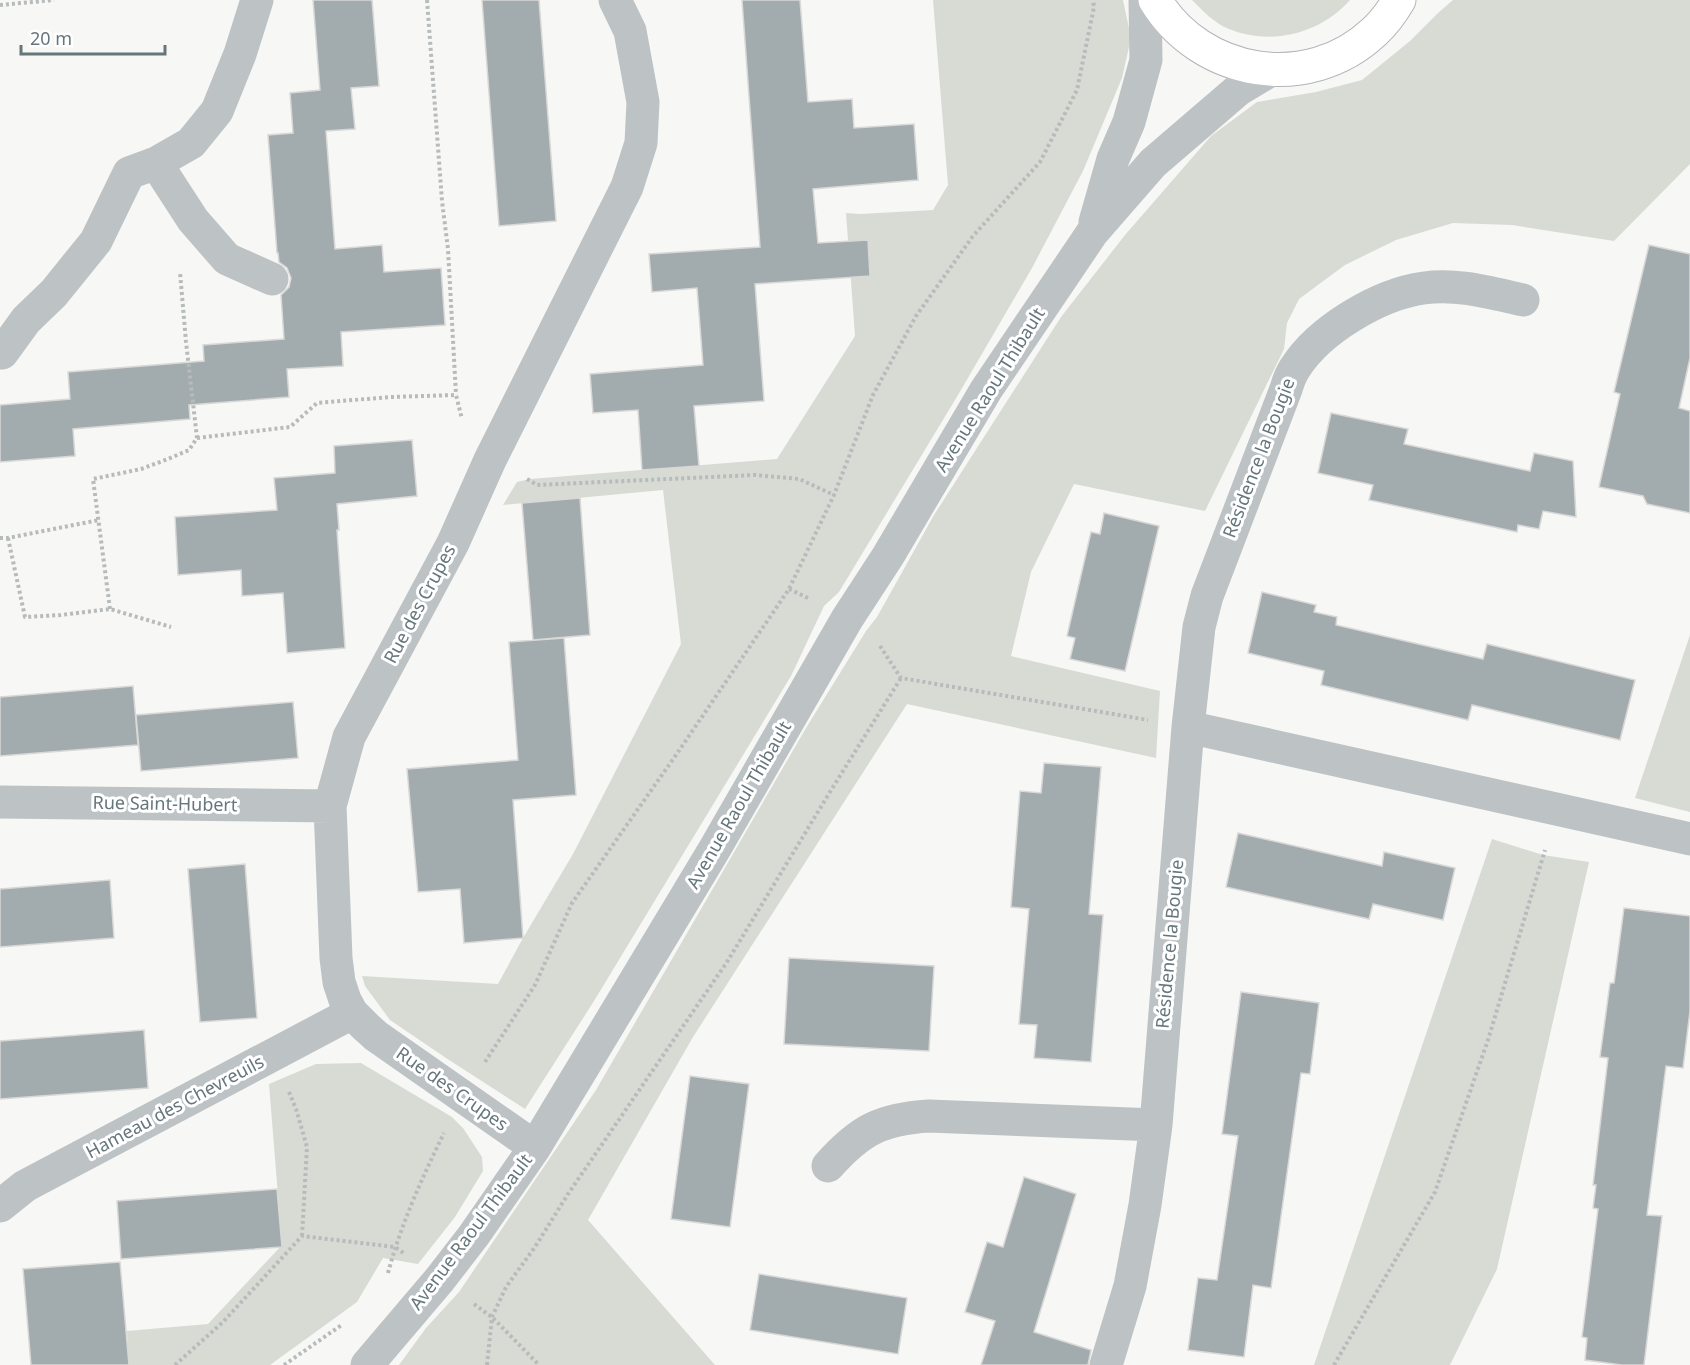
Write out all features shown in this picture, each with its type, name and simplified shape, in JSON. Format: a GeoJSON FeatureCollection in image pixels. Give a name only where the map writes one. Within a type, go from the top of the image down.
{"type":"FeatureCollection","features":[{"type":"Feature","properties":{"kind":"main road"},"geometry":{"type":"LineString","coordinates":[[1155,0],[1173,24],[1194,43],[1218,57],[1244,66],[1271,70],[1294,70],[1315,65],[1346,52],[1373,33],[1388,18],[1399,0]]}},
{"type":"Feature","properties":{"kind":"street"},"geometry":{"type":"LineString","coordinates":[[2,353],[26,320],[54,293],[96,241],[142,168],[191,144],[217,111],[240,54],[257,0]]}},
{"type":"Feature","properties":{"kind":"street","name":"Rue des Crupes"},"geometry":{"type":"LineString","coordinates":[[535,1147],[376,1036],[352,1014],[342,991],[336,958],[330,806],[349,737],[453,543],[490,460],[627,187],[641,143],[643,102],[630,31],[615,0]]}},
{"type":"Feature","properties":{"kind":"street"},"geometry":{"type":"LineString","coordinates":[[1092,233],[1113,159],[1129,122],[1146,60],[1145,0]]}},
{"type":"Feature","properties":{"kind":"street"},"geometry":{"type":"LineString","coordinates":[[1092,233],[1153,163],[1238,90],[1271,70]]}},
{"type":"Feature","properties":{"kind":"street"},"geometry":{"type":"LineString","coordinates":[[142,168],[227,259],[272,279]]}},
{"type":"Feature","properties":{"kind":"street","name":"Avenue Raoul Thibault"},"geometry":{"type":"LineString","coordinates":[[367,1365],[474,1235],[535,1147],[708,860],[847,619],[888,556],[986,390],[1092,233]]}},
{"type":"Feature","properties":{"kind":"street","name":"Résidence la Bougie"},"geometry":{"type":"LineString","coordinates":[[1106,1365],[1130,1286],[1145,1205],[1156,1125],[1188,727],[1198,638],[1207,596],[1286,389],[1294,369],[1307,352],[1326,334],[1348,318],[1400,293],[1424,288],[1463,288],[1523,300]]}},
{"type":"Feature","properties":{"kind":"street"},"geometry":{"type":"LineString","coordinates":[[1188,727],[1690,839]]}},
{"type":"Feature","properties":{"kind":"street","name":"Rue Saint-Hubert"},"geometry":{"type":"LineString","coordinates":[[0,802],[330,806]]}},
{"type":"Feature","properties":{"kind":"street","name":"Hameau des Chevreuils"},"geometry":{"type":"LineString","coordinates":[[0,1206],[25,1186],[352,1014]]}},
{"type":"Feature","properties":{"kind":"street"},"geometry":{"type":"LineString","coordinates":[[828,1166],[862,1133],[883,1123],[906,1118],[929,1116],[1156,1125]]}},
{"type":"Feature","properties":{"kind":"path"},"geometry":{"type":"LineString","coordinates":[[0,4],[54,0]]}},
{"type":"Feature","properties":{"kind":"path"},"geometry":{"type":"LineString","coordinates":[[427,0],[442,201],[448,249],[456,395],[466,441],[490,460],[511,469],[537,485],[755,475],[799,479],[834,495]]}},
{"type":"Feature","properties":{"kind":"path"},"geometry":{"type":"LineString","coordinates":[[386,1280],[395,1247],[425,1172],[463,1096],[535,985],[572,903],[789,589],[834,495],[873,395],[916,316],[973,236],[1040,162],[1077,90],[1094,7],[1093,0]]}},
{"type":"Feature","properties":{"kind":"path"},"geometry":{"type":"LineString","coordinates":[[110,609],[93,479],[141,469],[168,459],[189,450],[197,438],[178,241],[193,220]]}},
{"type":"Feature","properties":{"kind":"path"},"geometry":{"type":"LineString","coordinates":[[197,438],[290,427],[317,402],[456,395]]}},
{"type":"Feature","properties":{"kind":"path"},"geometry":{"type":"LineString","coordinates":[[0,538],[99,520]]}},
{"type":"Feature","properties":{"kind":"path"},"geometry":{"type":"LineString","coordinates":[[8,538],[25,617],[110,609],[171,627]]}},
{"type":"Feature","properties":{"kind":"path"},"geometry":{"type":"LineString","coordinates":[[488,1365],[492,1317],[506,1287],[727,962],[901,678],[1188,727]]}},
{"type":"Feature","properties":{"kind":"path"},"geometry":{"type":"LineString","coordinates":[[1334,1365],[1435,1192],[1488,1040],[1557,808]]}},
{"type":"Feature","properties":{"kind":"path"},"geometry":{"type":"LineString","coordinates":[[175,1365],[223,1322],[302,1236],[307,1147],[296,1109],[274,1055]]}},
{"type":"Feature","properties":{"kind":"path"},"geometry":{"type":"LineString","coordinates":[[302,1236],[395,1247],[492,1317],[539,1365]]}},
{"type":"Feature","properties":{"kind":"path"},"geometry":{"type":"LineString","coordinates":[[284,1365],[350,1320]]}},
{"type":"Feature","properties":{"kind":"shaded area"},"geometry":{"type":"Polygon","coordinates":[[[933,0],[1123,0],[1131,38],[1122,78],[1083,171],[1032,268],[839,592],[824,606],[791,676],[594,1001],[525,1109],[390,1020],[365,986],[362,976],[498,984],[573,854],[681,644],[663,490],[503,505],[517,482],[530,479],[777,459],[855,336],[846,213],[933,210],[948,185],[933,0]]]}},
{"type":"Feature","properties":{"kind":"shaded area"},"geometry":{"type":"Polygon","coordinates":[[[1192,0],[1350,0],[1338,12],[1310,29],[1294,34],[1261,36],[1229,29],[1209,16],[1192,0]]]}},
{"type":"Feature","properties":{"kind":"shaded area"},"geometry":{"type":"Polygon","coordinates":[[[1453,0],[1690,0],[1690,164],[1614,241],[1512,225],[1453,223],[1396,240],[1345,265],[1299,299],[1287,323],[1284,349],[1205,511],[1074,484],[1031,572],[1011,656],[1160,691],[1156,758],[907,704],[693,1037],[588,1220],[715,1365],[399,1365],[426,1328],[459,1292],[596,1090],[806,728],[877,617],[934,515],[1061,317],[1125,235],[1211,136],[1257,102],[1316,92],[1362,80],[1410,41],[1453,0]]]}},
{"type":"Feature","properties":{"kind":"shaded area"},"geometry":{"type":"Polygon","coordinates":[[[1690,635],[1690,812],[1635,798],[1690,635]]]}},
{"type":"Feature","properties":{"kind":"shaded area"},"geometry":{"type":"Polygon","coordinates":[[[1492,839],[1543,855],[1589,862],[1497,1269],[1450,1365],[1314,1365],[1492,839]]]}},
{"type":"Feature","properties":{"kind":"shaded area"},"geometry":{"type":"Polygon","coordinates":[[[361,1063],[452,1117],[463,1128],[482,1157],[483,1171],[455,1217],[418,1264],[383,1258],[357,1302],[270,1365],[129,1365],[127,1331],[208,1324],[282,1245],[269,1084],[316,1064],[361,1063]]]}},
{"type":"Feature","properties":{"kind":"building"},"geometry":{"type":"Polygon","coordinates":[[[313,0],[372,0],[379,86],[351,88],[355,129],[326,131],[335,249],[382,245],[384,272],[441,268],[445,325],[341,332],[343,366],[287,369],[289,397],[189,405],[190,419],[73,429],[75,456],[0,462],[0,405],[70,399],[68,372],[204,361],[203,345],[284,339],[281,295],[289,287],[291,278],[287,268],[279,262],[277,253],[268,135],[293,133],[290,93],[320,90],[313,0]]]}},
{"type":"Feature","properties":{"kind":"building"},"geometry":{"type":"Polygon","coordinates":[[[482,0],[539,0],[556,221],[499,226],[482,0]]]}},
{"type":"Feature","properties":{"kind":"building"},"geometry":{"type":"Polygon","coordinates":[[[742,0],[800,0],[808,102],[852,99],[854,128],[914,124],[918,180],[813,189],[818,243],[868,240],[870,276],[755,284],[764,401],[694,406],[699,466],[642,470],[638,410],[593,413],[590,374],[703,365],[697,288],[652,292],[649,254],[760,247],[742,0]]]}},
{"type":"Feature","properties":{"kind":"building"},"geometry":{"type":"Polygon","coordinates":[[[1649,245],[1690,254],[1690,358],[1679,408],[1690,411],[1690,513],[1647,504],[1643,496],[1599,487],[1620,394],[1614,392],[1649,245]]]}},
{"type":"Feature","properties":{"kind":"building"},"geometry":{"type":"Polygon","coordinates":[[[1331,413],[1408,429],[1404,444],[1530,471],[1534,453],[1573,461],[1576,517],[1543,511],[1539,529],[1518,525],[1517,532],[1369,500],[1373,485],[1318,473],[1331,413]]]}},
{"type":"Feature","properties":{"kind":"building"},"geometry":{"type":"Polygon","coordinates":[[[412,440],[417,496],[337,504],[345,648],[287,653],[283,593],[242,596],[241,570],[178,575],[175,517],[277,510],[274,478],[335,473],[334,446],[412,440]]]}},
{"type":"Feature","properties":{"kind":"building"},"geometry":{"type":"Polygon","coordinates":[[[580,498],[590,635],[533,640],[522,503],[580,498]]]}},
{"type":"Feature","properties":{"kind":"building"},"geometry":{"type":"Polygon","coordinates":[[[1104,513],[1159,526],[1125,671],[1070,659],[1075,638],[1067,636],[1091,532],[1100,534],[1104,513]]]}},
{"type":"Feature","properties":{"kind":"building"},"geometry":{"type":"Polygon","coordinates":[[[1262,592],[1316,605],[1314,612],[1337,617],[1336,625],[1483,659],[1487,644],[1635,680],[1620,740],[1472,705],[1468,720],[1321,685],[1324,671],[1248,653],[1262,592]]]}},
{"type":"Feature","properties":{"kind":"building"},"geometry":{"type":"Polygon","coordinates":[[[564,638],[576,795],[513,800],[523,938],[464,943],[460,889],[418,892],[407,769],[518,760],[509,642],[564,638]]]}},
{"type":"Feature","properties":{"kind":"building"},"geometry":{"type":"Polygon","coordinates":[[[133,686],[138,745],[0,756],[0,697],[133,686]]]}},
{"type":"Feature","properties":{"kind":"building"},"geometry":{"type":"Polygon","coordinates":[[[293,702],[298,758],[141,771],[136,715],[293,702]]]}},
{"type":"Feature","properties":{"kind":"building"},"geometry":{"type":"Polygon","coordinates":[[[1044,763],[1101,767],[1089,914],[1103,915],[1091,1062],[1034,1058],[1037,1025],[1019,1024],[1029,909],[1011,907],[1020,791],[1041,793],[1044,763]]]}},
{"type":"Feature","properties":{"kind":"building"},"geometry":{"type":"Polygon","coordinates":[[[1238,833],[1382,866],[1384,852],[1455,868],[1443,920],[1373,904],[1369,919],[1226,887],[1238,833]]]}},
{"type":"Feature","properties":{"kind":"building"},"geometry":{"type":"Polygon","coordinates":[[[245,864],[257,1018],[200,1022],[188,869],[245,864]]]}},
{"type":"Feature","properties":{"kind":"building"},"geometry":{"type":"Polygon","coordinates":[[[110,880],[114,938],[0,947],[0,889],[110,880]]]}},
{"type":"Feature","properties":{"kind":"building"},"geometry":{"type":"Polygon","coordinates":[[[1624,908],[1690,916],[1690,1011],[1683,1068],[1666,1066],[1647,1215],[1662,1216],[1644,1365],[1622,1365],[1585,1360],[1587,1338],[1582,1337],[1598,1209],[1593,1208],[1596,1185],[1593,1185],[1608,1058],[1600,1057],[1610,983],[1614,983],[1624,908]]]}},
{"type":"Feature","properties":{"kind":"building"},"geometry":{"type":"Polygon","coordinates":[[[789,958],[934,966],[929,1051],[784,1044],[789,958]]]}},
{"type":"Feature","properties":{"kind":"building"},"geometry":{"type":"Polygon","coordinates":[[[1241,992],[1319,1003],[1310,1074],[1301,1073],[1271,1288],[1253,1285],[1244,1357],[1188,1350],[1198,1278],[1217,1280],[1238,1136],[1222,1134],[1241,992]]]}},
{"type":"Feature","properties":{"kind":"building"},"geometry":{"type":"Polygon","coordinates":[[[144,1030],[148,1088],[0,1099],[0,1041],[144,1030]]]}},
{"type":"Feature","properties":{"kind":"building"},"geometry":{"type":"Polygon","coordinates":[[[690,1076],[749,1084],[730,1227],[671,1219],[690,1076]]]}},
{"type":"Feature","properties":{"kind":"building"},"geometry":{"type":"Polygon","coordinates":[[[1024,1177],[1076,1194],[1034,1332],[1091,1350],[1088,1365],[981,1365],[995,1321],[965,1312],[987,1242],[1003,1247],[1024,1177]]]}},
{"type":"Feature","properties":{"kind":"building"},"geometry":{"type":"Polygon","coordinates":[[[277,1189],[282,1247],[121,1259],[117,1201],[277,1189]]]}},
{"type":"Feature","properties":{"kind":"building"},"geometry":{"type":"Polygon","coordinates":[[[120,1262],[129,1365],[31,1365],[23,1269],[120,1262]]]}},
{"type":"Feature","properties":{"kind":"building"},"geometry":{"type":"Polygon","coordinates":[[[759,1274],[907,1298],[898,1354],[750,1330],[759,1274]]]}}]}
